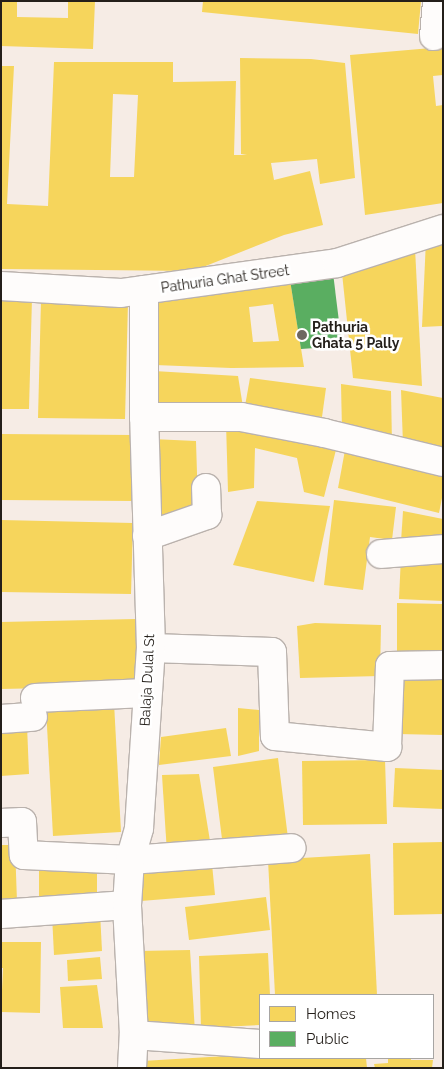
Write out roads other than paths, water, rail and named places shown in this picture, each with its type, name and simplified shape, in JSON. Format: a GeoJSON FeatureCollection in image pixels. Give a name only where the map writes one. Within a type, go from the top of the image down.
{"type":"FeatureCollection","features":[{"type":"Feature","properties":{"kind":"street"},"geometry":{"type":"LineString","coordinates":[[434,36],[437,1]]}},
{"type":"Feature","properties":{"kind":"street","name":"Pathuria Ghat Street"},"geometry":{"type":"LineString","coordinates":[[1,286],[121,294],[336,263],[443,229]]}},
{"type":"Feature","properties":{"kind":"street","name":"Balaja Dulal St"},"geometry":{"type":"LineString","coordinates":[[132,1068],[134,1034],[127,905],[130,860],[139,828],[150,648],[144,417],[144,290]]}},
{"type":"Feature","properties":{"kind":"street"},"geometry":{"type":"LineString","coordinates":[[144,417],[240,417],[324,433],[443,462]]}},
{"type":"Feature","properties":{"kind":"street"},"geometry":{"type":"LineString","coordinates":[[147,536],[207,515],[206,488]]}},
{"type":"Feature","properties":{"kind":"street"},"geometry":{"type":"LineString","coordinates":[[381,554],[443,549]]}},
{"type":"Feature","properties":{"kind":"street"},"geometry":{"type":"LineString","coordinates":[[150,648],[272,652],[274,736],[387,747],[390,666],[443,666]]}},
{"type":"Feature","properties":{"kind":"street"},"geometry":{"type":"LineString","coordinates":[[1,719],[34,708],[146,693]]}},
{"type":"Feature","properties":{"kind":"street"},"geometry":{"type":"LineString","coordinates":[[1,823],[22,822],[24,855],[130,860],[292,848]]}},
{"type":"Feature","properties":{"kind":"street"},"geometry":{"type":"LineString","coordinates":[[1,914],[127,905]]}},
{"type":"Feature","properties":{"kind":"street"},"geometry":{"type":"LineString","coordinates":[[134,1034],[259,1044]]}},
{"type":"Feature","properties":{"kind":"place","name":"Pathuria Ghata 5 Pally"},"geometry":{"type":"Point","coordinates":[302,335]}}]}
